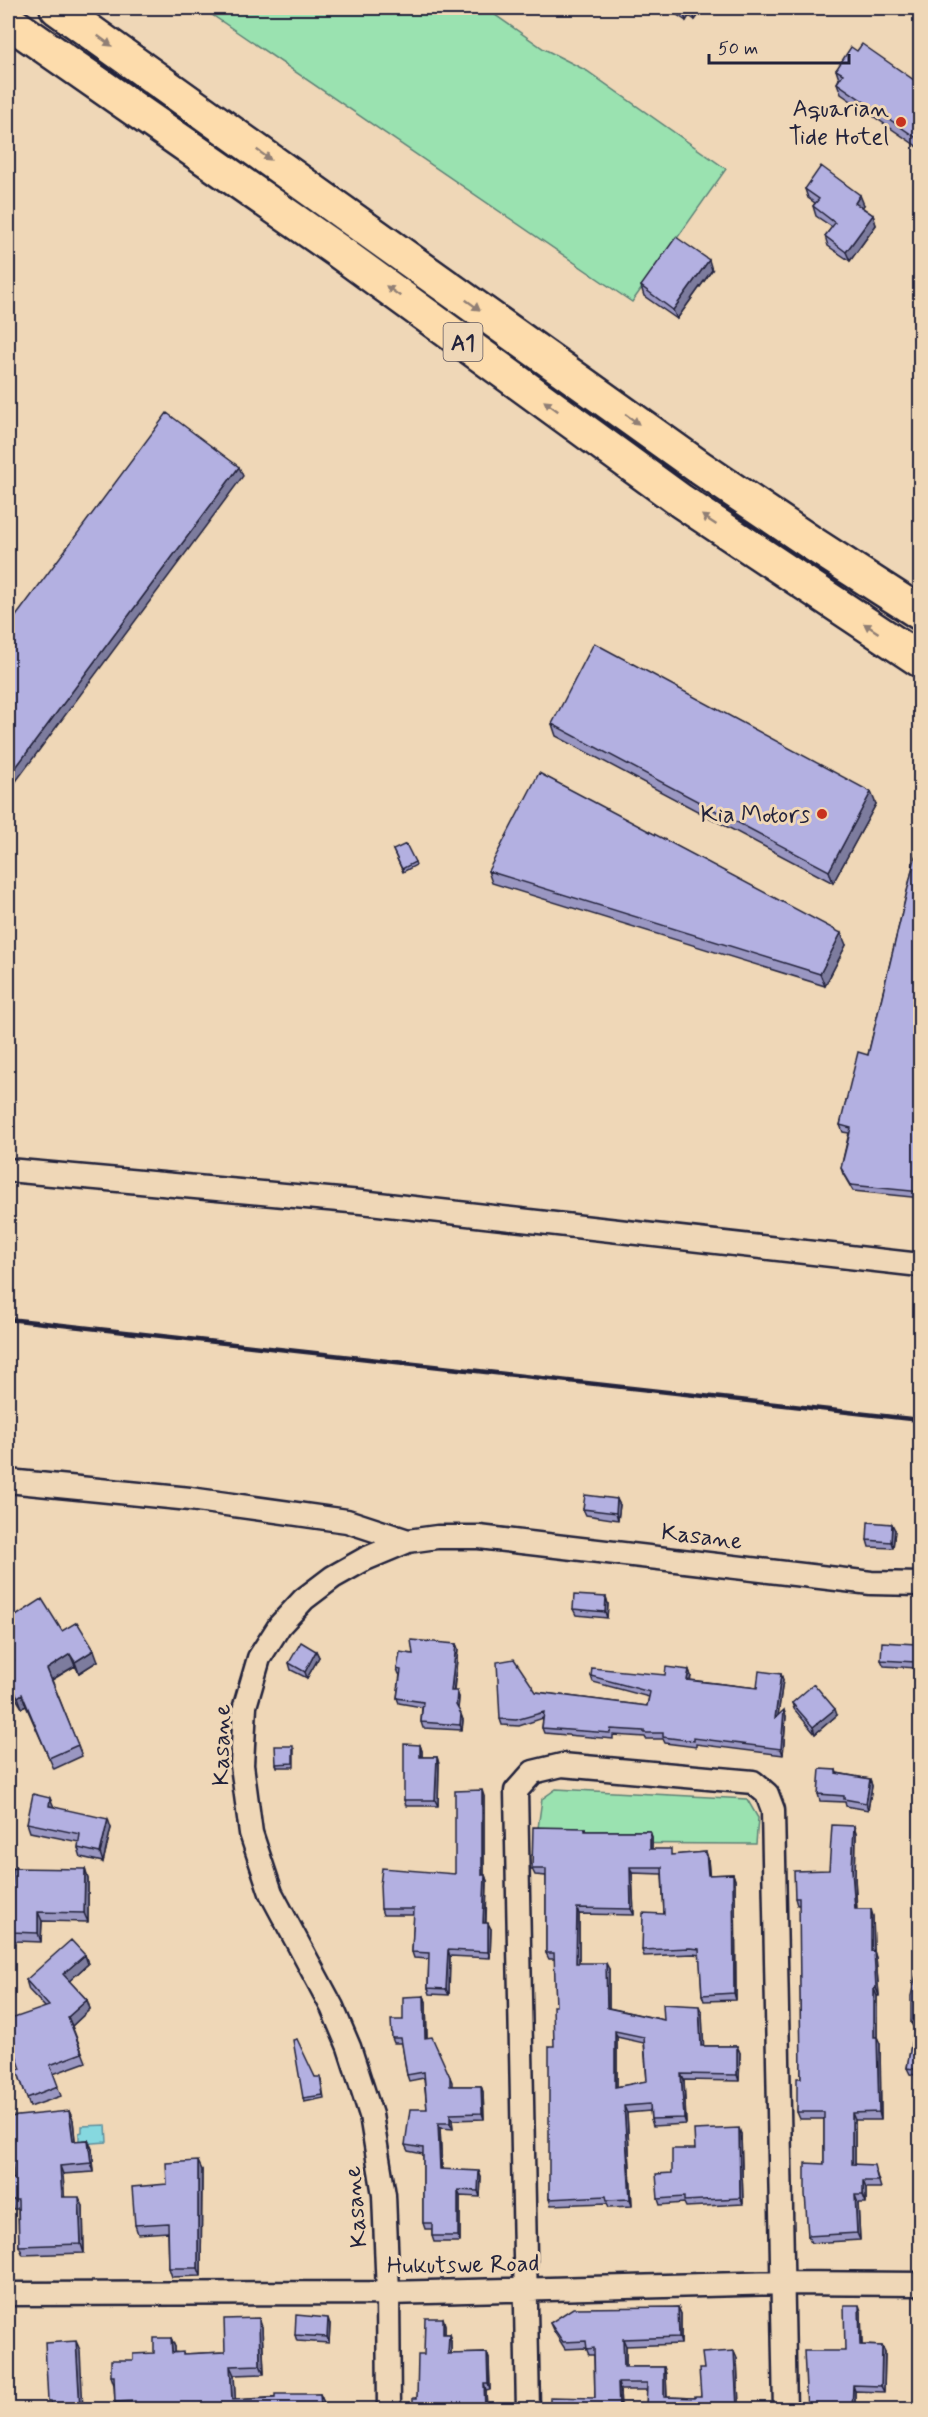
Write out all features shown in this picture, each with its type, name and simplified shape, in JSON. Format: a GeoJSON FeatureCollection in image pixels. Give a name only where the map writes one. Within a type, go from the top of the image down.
{"type":"FeatureCollection","features":[{"type":"Feature","properties":{"kind":"highway","name":"A1"},"geometry":{"type":"LineString","coordinates":[[57,8],[699,467],[813,544],[921,612]]}},
{"type":"Feature","properties":{"kind":"highway","name":"A1"},"geometry":{"type":"LineString","coordinates":[[8,22],[338,251],[681,501],[921,660]]}},
{"type":"Feature","properties":{"kind":"street"},"geometry":{"type":"LineString","coordinates":[[8,1170],[361,1202],[921,1265]]}},
{"type":"Feature","properties":{"kind":"street"},"geometry":{"type":"LineString","coordinates":[[8,1481],[190,1499],[347,1521],[408,1541]]}},
{"type":"Feature","properties":{"kind":"street","name":"Kasane"},"geometry":{"type":"LineString","coordinates":[[389,2409],[384,2195],[371,2115],[349,2047],[332,2007],[271,1893],[251,1833],[242,1765],[245,1706],[259,1658],[279,1625],[304,1599],[333,1576],[365,1559],[408,1541],[437,1538],[479,1537],[871,1583],[921,1584]]}},
{"type":"Feature","properties":{"kind":"street"},"geometry":{"type":"LineString","coordinates":[[528,2409],[516,1791],[533,1772],[562,1765],[753,1782],[767,1794],[773,1810],[785,2409]]}},
{"type":"Feature","properties":{"kind":"street","name":"Hukutswe Road"},"geometry":{"type":"LineString","coordinates":[[8,2294],[388,2293],[782,2283],[921,2284]]}},
{"type":"Feature","properties":{"kind":"green space"},"geometry":{"type":"Polygon","coordinates":[[[202,8],[485,8],[544,49],[587,71],[726,169],[632,302],[202,8]]]}},
{"type":"Feature","properties":{"kind":"green space"},"geometry":{"type":"Polygon","coordinates":[[[556,1789],[747,1799],[758,1818],[756,1844],[536,1843],[542,1799],[556,1789]]]}},
{"type":"Feature","properties":{"kind":"water"},"geometry":{"type":"Polygon","coordinates":[[[106,2125],[107,2142],[79,2144],[79,2133],[82,2132],[82,2126],[106,2125]]]}},
{"type":"Feature","properties":{"kind":"building","name":"Aquarian Tide Hotel"},"geometry":{"type":"Polygon","coordinates":[[[862,44],[921,85],[921,141],[837,83],[843,74],[836,70],[851,47],[857,51],[862,44]]]}},
{"type":"Feature","properties":{"kind":"building"},"geometry":{"type":"Polygon","coordinates":[[[821,166],[860,195],[855,203],[873,215],[846,252],[825,236],[835,223],[813,206],[819,199],[805,189],[821,166]]]}},
{"type":"Feature","properties":{"kind":"building"},"geometry":{"type":"Polygon","coordinates":[[[676,237],[709,260],[673,310],[641,286],[676,237]]]}},
{"type":"Feature","properties":{"kind":"building"},"geometry":{"type":"Polygon","coordinates":[[[167,413],[239,467],[8,778],[8,627],[167,413]]]}},
{"type":"Feature","properties":{"kind":"building"},"geometry":{"type":"Polygon","coordinates":[[[594,643],[871,792],[829,871],[552,724],[594,643]]]}},
{"type":"Feature","properties":{"kind":"building"},"geometry":{"type":"Polygon","coordinates":[[[539,773],[841,933],[820,974],[488,871],[539,773]]]}},
{"type":"Feature","properties":{"kind":"building"},"geometry":{"type":"Polygon","coordinates":[[[921,833],[921,1192],[851,1185],[841,1168],[851,1128],[840,1125],[858,1052],[868,1055],[921,833]]]}},
{"type":"Feature","properties":{"kind":"building"},"geometry":{"type":"Polygon","coordinates":[[[406,844],[415,862],[402,869],[393,850],[406,844]]]}},
{"type":"Feature","properties":{"kind":"building"},"geometry":{"type":"Polygon","coordinates":[[[585,1495],[617,1499],[616,1513],[583,1509],[585,1495]]]}},
{"type":"Feature","properties":{"kind":"building"},"geometry":{"type":"Polygon","coordinates":[[[868,1522],[892,1524],[891,1542],[867,1540],[868,1522]]]}},
{"type":"Feature","properties":{"kind":"building"},"geometry":{"type":"Polygon","coordinates":[[[574,1595],[606,1597],[605,1612],[573,1609],[574,1595]]]}},
{"type":"Feature","properties":{"kind":"building"},"geometry":{"type":"Polygon","coordinates":[[[42,1599],[62,1631],[77,1622],[94,1650],[75,1662],[70,1654],[47,1669],[78,1745],[49,1758],[22,1694],[18,1697],[8,1681],[8,1664],[14,1660],[8,1650],[8,1621],[42,1599]]]}},
{"type":"Feature","properties":{"kind":"building"},"geometry":{"type":"Polygon","coordinates":[[[411,1640],[456,1644],[451,1691],[457,1691],[456,1705],[461,1714],[460,1725],[421,1722],[423,1702],[397,1698],[401,1670],[397,1669],[400,1652],[413,1654],[411,1640]]]}},
{"type":"Feature","properties":{"kind":"building"},"geometry":{"type":"Polygon","coordinates":[[[301,1642],[316,1651],[305,1672],[289,1663],[301,1642]]]}},
{"type":"Feature","properties":{"kind":"building"},"geometry":{"type":"Polygon","coordinates":[[[882,1642],[916,1644],[915,1662],[881,1660],[882,1642]]]}},
{"type":"Feature","properties":{"kind":"building"},"geometry":{"type":"Polygon","coordinates":[[[514,1659],[536,1692],[647,1706],[650,1692],[591,1676],[592,1668],[665,1675],[666,1667],[689,1670],[687,1680],[757,1688],[759,1671],[781,1674],[775,1718],[784,1710],[781,1749],[694,1738],[694,1741],[663,1737],[663,1733],[644,1733],[644,1731],[611,1729],[610,1733],[542,1728],[544,1712],[516,1720],[500,1719],[497,1662],[514,1659]]]}},
{"type":"Feature","properties":{"kind":"building"},"geometry":{"type":"Polygon","coordinates":[[[814,1684],[835,1709],[813,1727],[792,1703],[814,1684]]]}},
{"type":"Feature","properties":{"kind":"building"},"geometry":{"type":"Polygon","coordinates":[[[404,1744],[420,1745],[420,1757],[437,1757],[435,1800],[404,1800],[404,1744]]]}},
{"type":"Feature","properties":{"kind":"building"},"geometry":{"type":"Polygon","coordinates":[[[275,1746],[293,1746],[293,1763],[276,1764],[275,1746]]]}},
{"type":"Feature","properties":{"kind":"building"},"geometry":{"type":"Polygon","coordinates":[[[820,1769],[836,1770],[836,1773],[870,1779],[866,1803],[844,1799],[844,1796],[818,1794],[820,1769]]]}},
{"type":"Feature","properties":{"kind":"building"},"geometry":{"type":"Polygon","coordinates":[[[482,1790],[482,1875],[485,1875],[483,1923],[488,1923],[488,1952],[448,1950],[446,1989],[428,1988],[429,1953],[412,1952],[414,1909],[381,1909],[382,1868],[455,1874],[455,1791],[482,1790]]]}},
{"type":"Feature","properties":{"kind":"building"},"geometry":{"type":"Polygon","coordinates":[[[33,1794],[50,1798],[49,1806],[108,1819],[100,1853],[78,1848],[80,1834],[27,1823],[33,1794]]]}},
{"type":"Feature","properties":{"kind":"building"},"geometry":{"type":"Polygon","coordinates":[[[832,1825],[854,1826],[852,1870],[855,1909],[871,1909],[871,1951],[874,1950],[876,1988],[874,1989],[874,2037],[877,2037],[879,2112],[852,2113],[852,2164],[874,2165],[878,2181],[863,2181],[863,2195],[855,2195],[857,2233],[808,2236],[805,2163],[824,2164],[824,2112],[797,2112],[797,2078],[801,2078],[799,1898],[795,1898],[794,1871],[829,1870],[832,1825]]]}},
{"type":"Feature","properties":{"kind":"building"},"geometry":{"type":"Polygon","coordinates":[[[533,1827],[585,1828],[585,1831],[650,1831],[650,1849],[671,1849],[671,1855],[706,1852],[708,1875],[733,1874],[734,1993],[702,1995],[699,1949],[642,1950],[643,1913],[664,1914],[662,1867],[630,1867],[631,1909],[577,1908],[576,1963],[606,1963],[607,2008],[664,2020],[663,2004],[699,2006],[701,2046],[737,2046],[737,2075],[681,2074],[684,2118],[651,2119],[650,2104],[624,2106],[630,2199],[607,2200],[606,2196],[549,2199],[549,2046],[554,2046],[553,2006],[556,2006],[554,1953],[546,1953],[546,1869],[532,1869],[533,1827]],[[615,2031],[615,2087],[647,2081],[644,2037],[615,2031]]]}},
{"type":"Feature","properties":{"kind":"building"},"geometry":{"type":"Polygon","coordinates":[[[13,1868],[85,1869],[84,1913],[38,1912],[38,1933],[11,1932],[13,1868]]]}},
{"type":"Feature","properties":{"kind":"building"},"geometry":{"type":"Polygon","coordinates":[[[71,1940],[85,1955],[63,1974],[87,2000],[68,2017],[82,2053],[50,2065],[58,2086],[27,2098],[17,2070],[21,2069],[8,2032],[8,2020],[49,2006],[26,1980],[71,1940]]]}},
{"type":"Feature","properties":{"kind":"building"},"geometry":{"type":"Polygon","coordinates":[[[918,1966],[921,1967],[921,2070],[907,2068],[915,2022],[911,2023],[911,1996],[918,1966]]]}},
{"type":"Feature","properties":{"kind":"building"},"geometry":{"type":"Polygon","coordinates":[[[424,1996],[425,2038],[432,2037],[450,2077],[450,2086],[481,2086],[482,2113],[450,2114],[450,2123],[438,2123],[440,2169],[479,2171],[478,2191],[458,2190],[458,2236],[432,2236],[432,2223],[423,2223],[423,2148],[405,2145],[410,2109],[427,2109],[424,2072],[407,2075],[401,2038],[392,2038],[391,2020],[403,2020],[403,1997],[424,1996]]]}},
{"type":"Feature","properties":{"kind":"building"},"geometry":{"type":"Polygon","coordinates":[[[297,2039],[315,2077],[320,2077],[323,2095],[303,2098],[293,2040],[297,2039]]]}},
{"type":"Feature","properties":{"kind":"building"},"geometry":{"type":"Polygon","coordinates":[[[69,2111],[73,2141],[88,2140],[91,2163],[60,2166],[62,2197],[79,2197],[81,2244],[19,2246],[18,2200],[9,2200],[10,2178],[14,2179],[8,2117],[69,2111]]]}},
{"type":"Feature","properties":{"kind":"building"},"geometry":{"type":"Polygon","coordinates":[[[739,2128],[740,2198],[684,2201],[684,2197],[658,2199],[656,2174],[672,2173],[672,2149],[695,2149],[694,2130],[739,2128]]]}},
{"type":"Feature","properties":{"kind":"building"},"geometry":{"type":"Polygon","coordinates":[[[198,2161],[198,2268],[169,2268],[168,2223],[135,2225],[132,2187],[167,2184],[166,2163],[198,2161]]]}},
{"type":"Feature","properties":{"kind":"building"},"geometry":{"type":"Polygon","coordinates":[[[915,2222],[921,2222],[921,2240],[915,2240],[915,2222]]]}},
{"type":"Feature","properties":{"kind":"building"},"geometry":{"type":"Polygon","coordinates":[[[844,2305],[859,2305],[860,2345],[882,2346],[881,2386],[853,2385],[852,2409],[807,2409],[804,2351],[845,2351],[844,2305]]]}},
{"type":"Feature","properties":{"kind":"building"},"geometry":{"type":"Polygon","coordinates":[[[678,2307],[679,2337],[623,2339],[624,2367],[664,2367],[664,2397],[695,2398],[695,2396],[701,2396],[699,2369],[704,2369],[702,2353],[734,2351],[737,2409],[646,2409],[647,2383],[618,2383],[619,2409],[550,2409],[550,2397],[595,2398],[594,2348],[587,2349],[586,2341],[563,2342],[550,2323],[573,2308],[678,2307]]]}},
{"type":"Feature","properties":{"kind":"building"},"geometry":{"type":"Polygon","coordinates":[[[296,2315],[328,2318],[327,2337],[295,2335],[296,2315]]]}},
{"type":"Feature","properties":{"kind":"building"},"geometry":{"type":"Polygon","coordinates":[[[259,2318],[260,2365],[230,2366],[232,2400],[275,2398],[275,2394],[320,2394],[321,2408],[339,2409],[135,2409],[135,2401],[115,2402],[111,2360],[133,2360],[133,2354],[154,2353],[154,2338],[171,2338],[172,2353],[225,2352],[224,2319],[259,2318]]]}},
{"type":"Feature","properties":{"kind":"building"},"geometry":{"type":"Polygon","coordinates":[[[425,2318],[443,2318],[443,2334],[449,2334],[448,2354],[487,2353],[488,2384],[484,2384],[485,2409],[413,2409],[413,2398],[417,2398],[418,2355],[424,2355],[425,2318]]]}},
{"type":"Feature","properties":{"kind":"building"},"geometry":{"type":"Polygon","coordinates":[[[76,2341],[80,2409],[51,2409],[51,2401],[48,2401],[45,2343],[76,2341]]]}},
{"type":"Feature","properties":{"kind":"building"},"geometry":{"type":"Polygon","coordinates":[[[9,2390],[10,2409],[8,2409],[9,2390]]]}},
{"type":"Feature","properties":{"kind":"railway"},"geometry":{"type":"LineString","coordinates":[[8,1319],[920,1420]]}},
{"type":"Feature","properties":{"kind":"place","name":"Aquarian Tide Hotel"},"geometry":{"type":"Point","coordinates":[901,122]}},
{"type":"Feature","properties":{"kind":"place","name":"Kia Motors"},"geometry":{"type":"Point","coordinates":[822,814]}}]}
